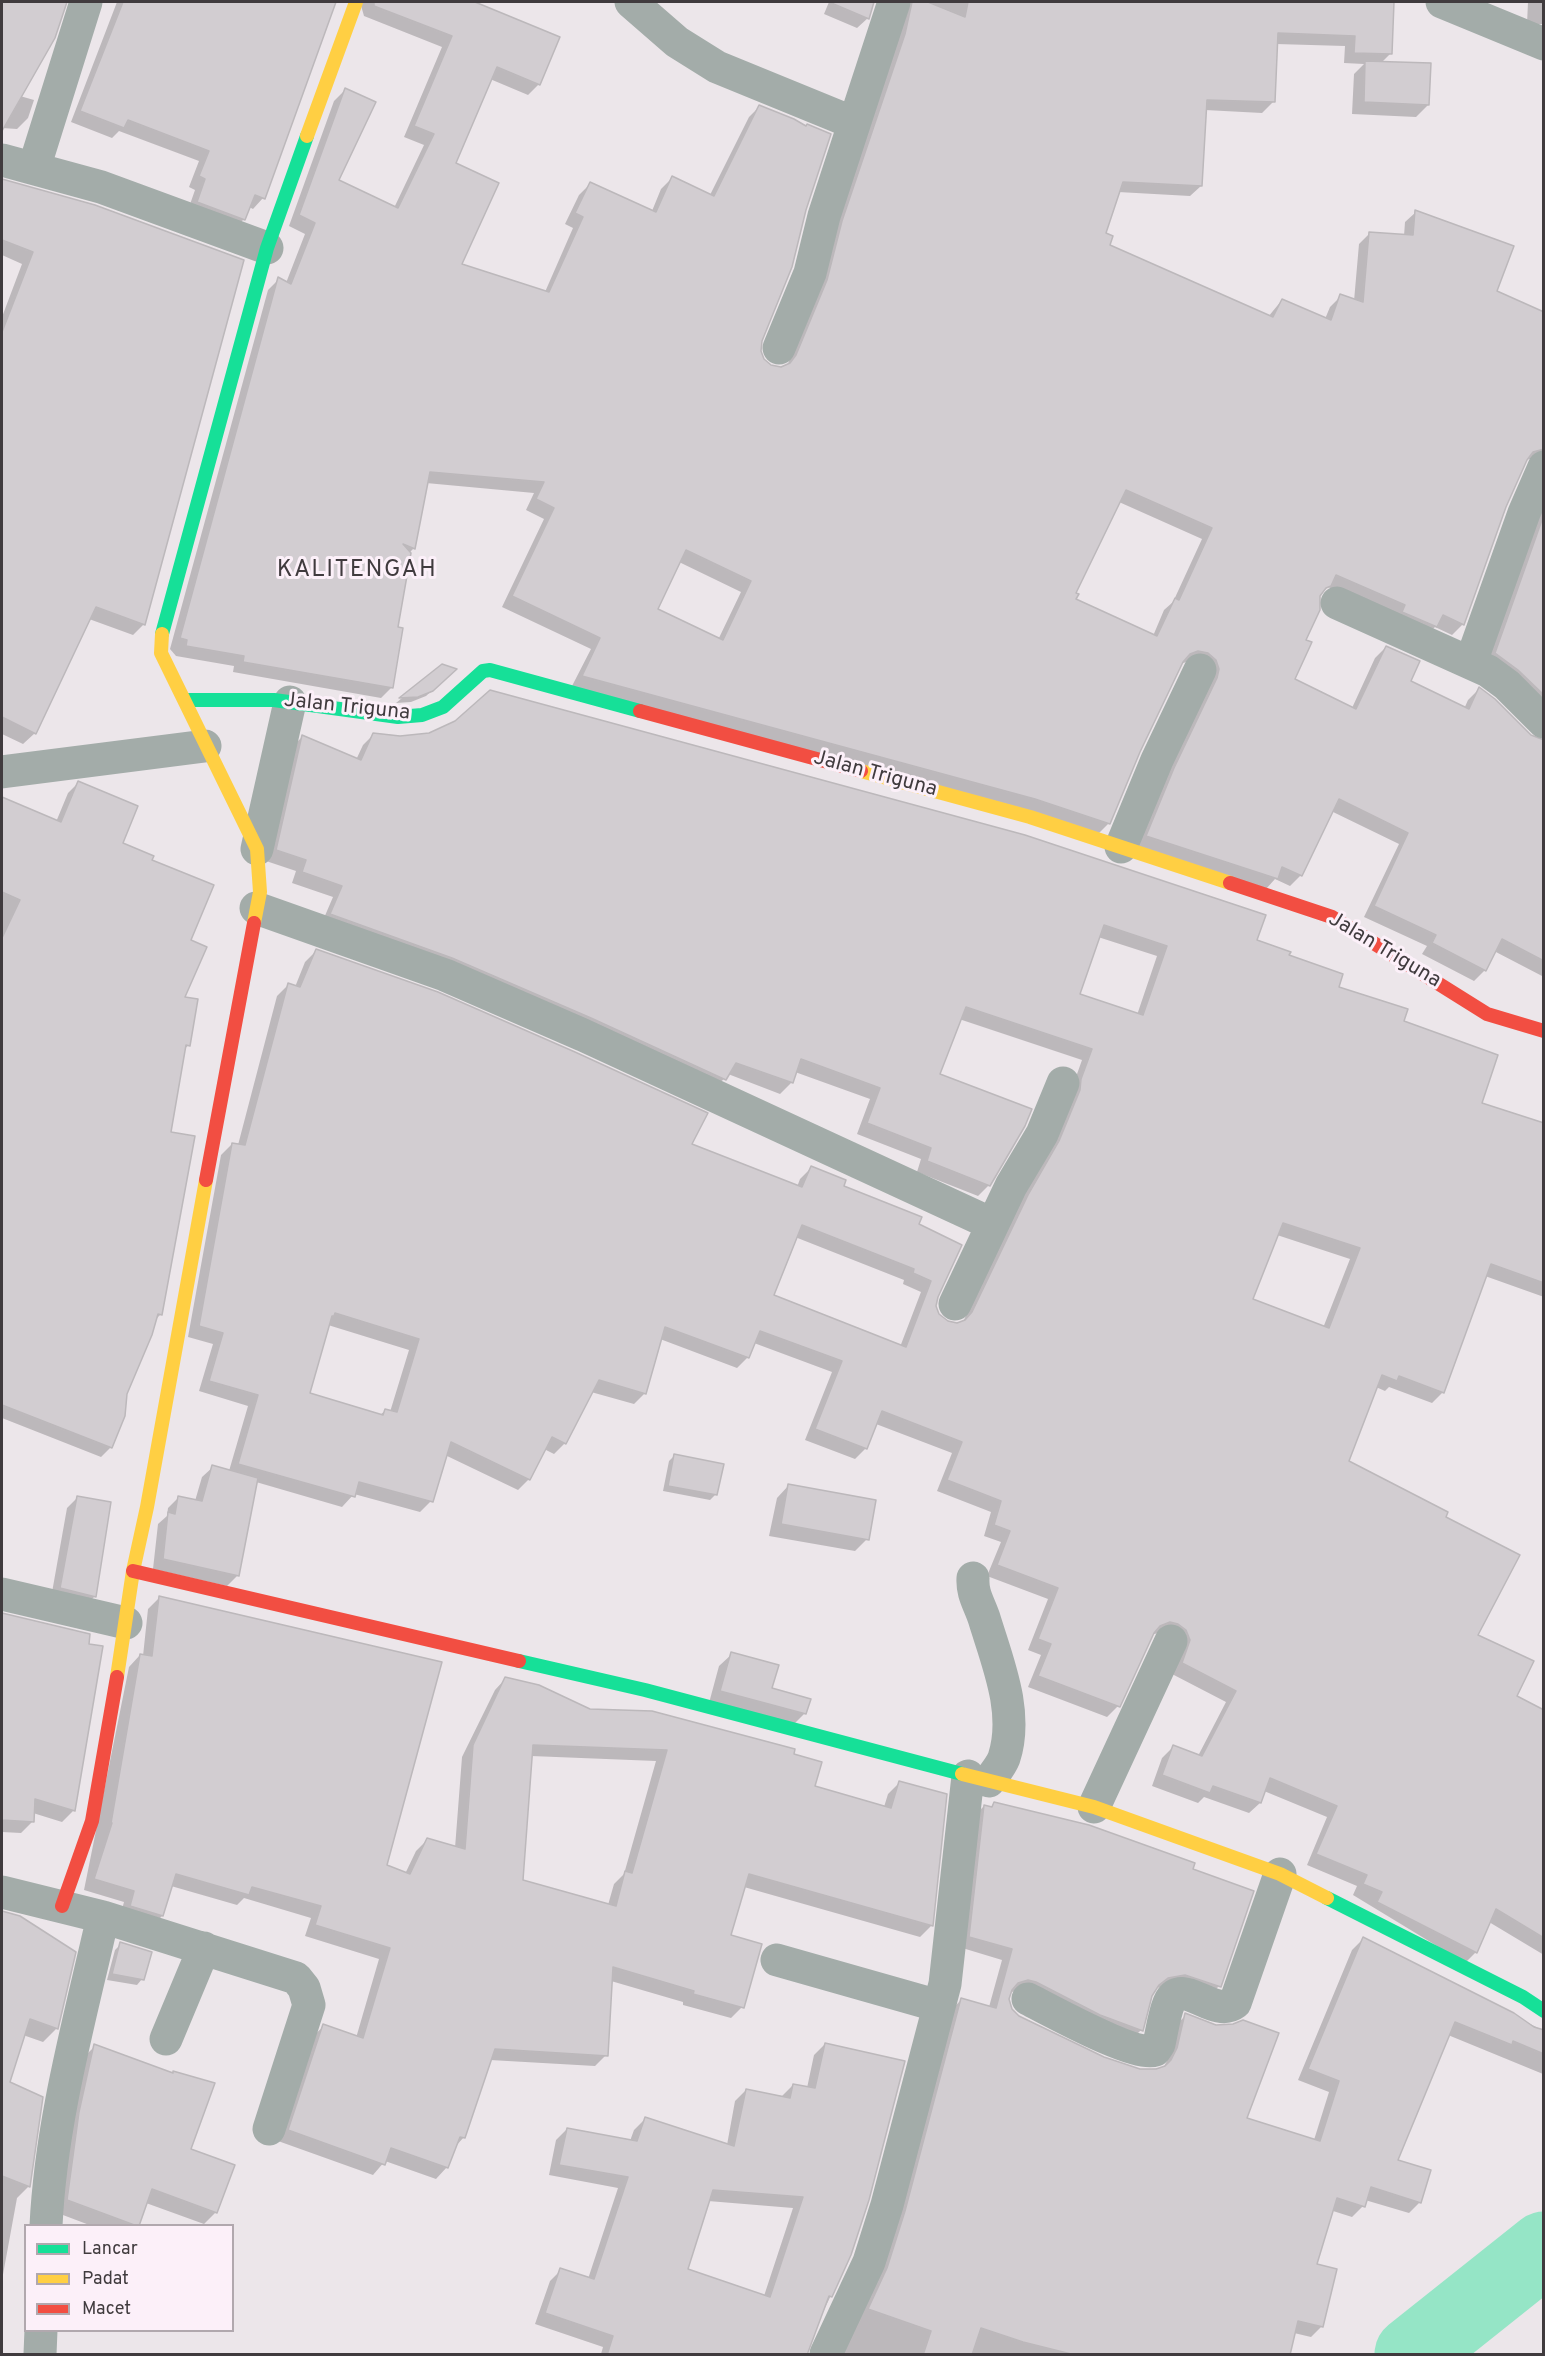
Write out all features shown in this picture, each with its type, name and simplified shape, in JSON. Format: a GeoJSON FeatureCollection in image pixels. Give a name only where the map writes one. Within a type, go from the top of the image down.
{"type":"FeatureCollection","features":[{"type":"Feature","properties":{"kind":"street"},"geometry":{"type":"LineString","coordinates":[[34,168],[86,2]]}},
{"type":"Feature","properties":{"kind":"street"},"geometry":{"type":"LineString","coordinates":[[257,849],[161,653],[161,638],[267,248],[356,2]]}},
{"type":"Feature","properties":{"kind":"street"},"geometry":{"type":"LineString","coordinates":[[631,2],[678,42],[717,67],[854,123]]}},
{"type":"Feature","properties":{"kind":"street"},"geometry":{"type":"LineString","coordinates":[[779,348],[810,273],[824,216],[894,2]]}},
{"type":"Feature","properties":{"kind":"street"},"geometry":{"type":"LineString","coordinates":[[1450,3],[1544,44]]}},
{"type":"Feature","properties":{"kind":"street"},"geometry":{"type":"LineString","coordinates":[[2,160],[101,187],[267,248]]}},
{"type":"Feature","properties":{"kind":"street"},"geometry":{"type":"LineString","coordinates":[[1471,662],[1524,513],[1544,467]]}},
{"type":"Feature","properties":{"kind":"street"},"geometry":{"type":"LineString","coordinates":[[1337,603],[1471,662],[1507,685],[1544,722]]}},
{"type":"Feature","properties":{"kind":"street","name":"Jalan Triguna"},"geometry":{"type":"LineString","coordinates":[[186,700],[290,702],[398,717],[422,715],[443,707],[483,671],[490,670],[1030,817],[1332,917],[1487,1014],[1544,1031]]}},
{"type":"Feature","properties":{"kind":"street"},"geometry":{"type":"LineString","coordinates":[[1121,847],[1157,760],[1200,670]]}},
{"type":"Feature","properties":{"kind":"street"},"geometry":{"type":"LineString","coordinates":[[62,1906],[92,1821],[133,1571],[147,1507],[260,892],[257,849],[290,702]]}},
{"type":"Feature","properties":{"kind":"street"},"geometry":{"type":"LineString","coordinates":[[2,772],[205,746]]}},
{"type":"Feature","properties":{"kind":"street"},"geometry":{"type":"LineString","coordinates":[[256,908],[445,975],[583,1035],[992,1224]]}},
{"type":"Feature","properties":{"kind":"street"},"geometry":{"type":"LineString","coordinates":[[955,1304],[1011,1186],[1042,1134],[1062,1083]]}},
{"type":"Feature","properties":{"kind":"street"},"geometry":{"type":"LineString","coordinates":[[133,1571],[645,1690],[978,1779],[1094,1807],[1280,1874],[1523,1997],[1544,2011]]}},
{"type":"Feature","properties":{"kind":"street"},"geometry":{"type":"LineString","coordinates":[[826,2355],[869,2262],[910,2120],[945,1984],[978,1779],[1003,1760],[1007,1743],[1005,1683],[982,1612],[975,1599],[973,1578]]}},
{"type":"Feature","properties":{"kind":"street"},"geometry":{"type":"LineString","coordinates":[[2,1594],[126,1623]]}},
{"type":"Feature","properties":{"kind":"street"},"geometry":{"type":"LineString","coordinates":[[1094,1807],[1171,1641]]}},
{"type":"Feature","properties":{"kind":"street"},"geometry":{"type":"LineString","coordinates":[[1028,1999],[1098,2034],[1143,2052],[1155,2050],[1160,2044],[1169,2001],[1177,1994],[1185,1992],[1220,2008],[1230,2007],[1236,2003],[1280,1874]]}},
{"type":"Feature","properties":{"kind":"street"},"geometry":{"type":"LineString","coordinates":[[2,1892],[104,1917],[296,1978],[304,1988],[309,2005],[269,2129]]}},
{"type":"Feature","properties":{"kind":"street"},"geometry":{"type":"LineString","coordinates":[[46,2224],[62,2094],[104,1917]]}},
{"type":"Feature","properties":{"kind":"street"},"geometry":{"type":"LineString","coordinates":[[166,2039],[204,1948]]}},
{"type":"Feature","properties":{"kind":"street"},"geometry":{"type":"LineString","coordinates":[[777,1960],[939,2006]]}},
{"type":"Feature","properties":{"kind":"street"},"geometry":{"type":"LineString","coordinates":[[40,2355],[41,2332]]}},
{"type":"Feature","properties":{"kind":"building"},"geometry":{"type":"Polygon","coordinates":[[[2,2],[67,2],[55,38],[2,131],[2,2]]]}},
{"type":"Feature","properties":{"kind":"building"},"geometry":{"type":"Polygon","coordinates":[[[123,2],[336,2],[265,199],[255,195],[245,220],[197,202],[205,179],[199,176],[209,151],[128,120],[124,128],[80,111],[123,2]]]}},
{"type":"Feature","properties":{"kind":"building"},"geometry":{"type":"Polygon","coordinates":[[[374,2],[475,2],[560,37],[540,85],[497,67],[456,163],[499,183],[462,264],[549,292],[583,217],[575,213],[590,182],[656,212],[672,176],[714,196],[759,105],[806,126],[807,124],[831,134],[806,210],[792,267],[762,341],[761,351],[764,359],[771,365],[781,367],[790,363],[796,355],[827,280],[842,221],[905,34],[912,2],[928,2],[965,17],[968,2],[1394,2],[1392,54],[1354,53],[1355,36],[1278,33],[1275,102],[1207,100],[1202,186],[1123,182],[1106,233],[1113,236],[1110,245],[1273,317],[1282,299],[1331,320],[1340,294],[1363,302],[1369,232],[1413,235],[1415,210],[1514,246],[1497,291],[1544,312],[1544,449],[1533,452],[1527,460],[1506,507],[1464,625],[1443,615],[1437,627],[1402,612],[1405,605],[1336,575],[1331,586],[1326,588],[1320,596],[1320,610],[1306,640],[1312,642],[1295,679],[1356,709],[1386,646],[1420,661],[1411,681],[1469,709],[1479,687],[1495,699],[1531,735],[1544,740],[1544,961],[1502,939],[1486,971],[1432,943],[1436,935],[1374,906],[1408,833],[1339,799],[1302,876],[1282,867],[1278,879],[1146,836],[1174,768],[1217,678],[1219,669],[1216,660],[1208,653],[1198,651],[1190,654],[1183,662],[1140,752],[1110,824],[1035,799],[582,676],[600,638],[512,596],[554,508],[536,499],[544,482],[430,472],[415,549],[403,544],[411,553],[398,627],[403,628],[393,688],[243,662],[244,656],[186,646],[187,640],[180,638],[278,277],[291,284],[315,223],[299,215],[345,88],[376,102],[339,180],[398,208],[434,134],[414,126],[452,36],[374,6],[374,2]],[[1126,490],[1076,593],[1079,594],[1076,599],[1157,636],[1175,598],[1179,600],[1212,528],[1126,490]],[[686,550],[658,609],[723,640],[751,581],[686,550]]]}},
{"type":"Feature","properties":{"kind":"building"},"geometry":{"type":"Polygon","coordinates":[[[829,2],[874,2],[869,19],[829,2]]]}},
{"type":"Feature","properties":{"kind":"building"},"geometry":{"type":"Polygon","coordinates":[[[1365,61],[1431,63],[1429,105],[1364,102],[1365,61]]]}},
{"type":"Feature","properties":{"kind":"building"},"geometry":{"type":"Polygon","coordinates":[[[2,179],[95,205],[244,260],[145,625],[96,607],[36,734],[2,717],[2,332],[33,252],[2,240],[2,179]]]}},
{"type":"Feature","properties":{"kind":"building"},"geometry":{"type":"Polygon","coordinates":[[[1543,517],[1544,695],[1518,670],[1495,653],[1543,517]]]}},
{"type":"Feature","properties":{"kind":"building"},"geometry":{"type":"Polygon","coordinates":[[[442,664],[457,669],[433,691],[418,697],[399,698],[442,664]]]}},
{"type":"Feature","properties":{"kind":"building"},"geometry":{"type":"Polygon","coordinates":[[[490,690],[1025,835],[1266,915],[1257,940],[1291,952],[1289,955],[1343,974],[1339,987],[1408,1009],[1404,1021],[1498,1055],[1482,1103],[1544,1123],[1544,1283],[1491,1264],[1444,1393],[1399,1376],[1397,1381],[1382,1375],[1349,1461],[1448,1512],[1446,1517],[1520,1555],[1478,1635],[1534,1661],[1517,1696],[1544,1710],[1544,1938],[1496,1909],[1477,1953],[1377,1902],[1382,1892],[1363,1884],[1367,1875],[1316,1854],[1337,1806],[1270,1778],[1261,1803],[1213,1786],[1210,1793],[1162,1775],[1173,1745],[1202,1756],[1236,1691],[1182,1663],[1190,1640],[1186,1630],[1170,1622],[1160,1626],[1154,1633],[1120,1707],[1038,1676],[1051,1644],[1038,1639],[1058,1588],[997,1565],[1010,1531],[994,1525],[1001,1501],[947,1480],[962,1442],[882,1411],[867,1449],[815,1429],[842,1361],[760,1331],[749,1358],[665,1327],[646,1394],[599,1380],[566,1444],[552,1437],[530,1480],[451,1442],[433,1502],[359,1482],[355,1497],[238,1464],[258,1395],[209,1381],[223,1333],[199,1326],[232,1143],[245,1145],[288,983],[300,987],[316,949],[438,992],[708,1113],[692,1144],[802,1187],[811,1166],[846,1180],[844,1186],[922,1217],[919,1224],[962,1245],[936,1306],[939,1314],[948,1321],[957,1323],[965,1320],[972,1312],[1028,1195],[1059,1141],[1080,1090],[1081,1079],[1092,1049],[966,1007],[940,1074],[1032,1109],[1025,1126],[990,1186],[927,1161],[931,1148],[867,1123],[880,1088],[801,1059],[793,1083],[736,1063],[726,1080],[452,958],[330,914],[342,886],[302,872],[306,860],[276,850],[302,735],[361,760],[373,733],[400,736],[429,733],[455,721],[490,690]],[[1104,925],[1080,994],[1143,1015],[1167,946],[1104,925]],[[1283,1223],[1253,1299],[1329,1328],[1360,1248],[1283,1223]],[[802,1225],[774,1295],[906,1347],[931,1281],[913,1273],[914,1269],[802,1225]],[[335,1313],[332,1316],[310,1393],[383,1415],[385,1409],[397,1412],[419,1339],[335,1313]]]}},
{"type":"Feature","properties":{"kind":"building"},"geometry":{"type":"Polygon","coordinates":[[[78,781],[138,806],[123,843],[154,856],[152,860],[214,885],[191,940],[207,947],[185,997],[198,999],[190,1046],[186,1045],[171,1132],[195,1136],[162,1315],[158,1314],[152,1335],[127,1394],[125,1416],[112,1448],[2,1405],[2,938],[20,900],[2,892],[2,797],[61,822],[78,781]]]}},
{"type":"Feature","properties":{"kind":"building"},"geometry":{"type":"Polygon","coordinates":[[[674,1454],[724,1464],[717,1495],[668,1486],[674,1454]]]}},
{"type":"Feature","properties":{"kind":"building"},"geometry":{"type":"Polygon","coordinates":[[[212,1465],[258,1478],[239,1576],[163,1559],[168,1512],[175,1514],[178,1496],[202,1501],[212,1465]]]}},
{"type":"Feature","properties":{"kind":"building"},"geometry":{"type":"Polygon","coordinates":[[[788,1484],[876,1500],[869,1540],[781,1524],[788,1484]]]}},
{"type":"Feature","properties":{"kind":"building"},"geometry":{"type":"Polygon","coordinates":[[[77,1496],[111,1502],[96,1597],[60,1588],[77,1496]]]}},
{"type":"Feature","properties":{"kind":"building"},"geometry":{"type":"Polygon","coordinates":[[[159,1596],[442,1662],[387,1865],[410,1874],[427,1838],[465,1849],[473,1745],[505,1677],[539,1685],[590,1709],[652,1711],[795,1749],[794,1754],[822,1762],[815,1786],[891,1808],[899,1781],[947,1794],[933,1926],[749,1874],[731,1935],[762,1944],[744,2008],[693,1994],[694,1991],[613,1967],[608,2056],[495,2049],[465,2138],[460,2137],[448,2168],[391,2148],[385,2165],[288,2130],[323,2024],[363,2038],[390,1948],[315,1925],[321,1906],[252,1887],[249,1895],[176,1874],[163,1916],[130,1906],[134,1891],[94,1879],[112,1823],[140,1654],[152,1656],[159,1596]],[[533,1745],[523,1880],[616,1906],[625,1871],[632,1873],[667,1750],[533,1745]]]}},
{"type":"Feature","properties":{"kind":"building"},"geometry":{"type":"Polygon","coordinates":[[[2,1613],[90,1634],[89,1644],[103,1646],[75,1811],[35,1799],[34,1822],[2,1820],[2,1613]]]}},
{"type":"Feature","properties":{"kind":"building"},"geometry":{"type":"Polygon","coordinates":[[[731,1652],[779,1665],[772,1688],[811,1699],[806,1714],[720,1691],[731,1652]]]}},
{"type":"Feature","properties":{"kind":"building"},"geometry":{"type":"Polygon","coordinates":[[[994,1802],[1089,1825],[1195,1863],[1193,1869],[1254,1891],[1221,1987],[1185,1975],[1168,1978],[1159,1985],[1152,1996],[1143,2031],[1100,2015],[1028,1980],[1018,1983],[1009,1999],[1012,2009],[1019,2016],[1104,2057],[1140,2069],[1156,2069],[1165,2066],[1171,2060],[1177,2048],[1185,2013],[1216,2025],[1233,2024],[1243,2020],[1279,2033],[1247,2118],[1320,2141],[1339,2081],[1308,2069],[1363,1937],[1514,2013],[1534,2027],[1544,2030],[1544,2054],[1513,2041],[1512,2045],[1455,2022],[1398,2160],[1431,2170],[1421,2203],[1371,2187],[1365,2207],[1337,2198],[1317,2264],[1337,2269],[1323,2327],[1298,2321],[1290,2355],[1075,2355],[1023,2342],[981,2328],[972,2355],[923,2355],[931,2331],[868,2309],[887,2268],[905,2211],[961,1998],[996,2008],[1012,1949],[969,1937],[984,1805],[992,1807],[994,1802]]]}},
{"type":"Feature","properties":{"kind":"building"},"geometry":{"type":"Polygon","coordinates":[[[2,1911],[20,1916],[76,1952],[58,2029],[30,2019],[10,2082],[43,2097],[30,2187],[2,2176],[2,1911]]]}},
{"type":"Feature","properties":{"kind":"building"},"geometry":{"type":"Polygon","coordinates":[[[120,1942],[152,1952],[144,1980],[112,1974],[120,1942]]]}},
{"type":"Feature","properties":{"kind":"building"},"geometry":{"type":"Polygon","coordinates":[[[825,2043],[905,2061],[869,2200],[851,2255],[832,2297],[829,2296],[807,2355],[607,2355],[613,2336],[545,2313],[560,2268],[594,2279],[628,2177],[559,2165],[567,2128],[637,2141],[645,2117],[734,2146],[746,2089],[790,2098],[793,2084],[815,2088],[825,2043]],[[713,2190],[688,2269],[770,2297],[803,2197],[713,2190]]]}},
{"type":"Feature","properties":{"kind":"building"},"geometry":{"type":"Polygon","coordinates":[[[94,2044],[173,2073],[173,2071],[215,2083],[191,2149],[235,2165],[217,2213],[152,2189],[140,2224],[132,2224],[67,2200],[79,2112],[94,2044]]]}},
{"type":"Feature","properties":{"kind":"waterway"},"geometry":{"type":"LineString","coordinates":[[1412,2354],[1544,2249]]}},
{"type":"Feature","properties":{"kind":"traffic: fast"},"geometry":{"type":"LineString","coordinates":[[162,634],[267,248],[307,136]]}},
{"type":"Feature","properties":{"kind":"traffic: fast"},"geometry":{"type":"LineString","coordinates":[[186,700],[274,700],[398,717],[422,715],[443,707],[483,671],[490,670],[640,711]]}},
{"type":"Feature","properties":{"kind":"traffic: fast"},"geometry":{"type":"LineString","coordinates":[[519,1661],[645,1690],[962,1774]]}},
{"type":"Feature","properties":{"kind":"traffic: fast"},"geometry":{"type":"LineString","coordinates":[[1327,1898],[1523,1997],[1544,2011]]}},
{"type":"Feature","properties":{"kind":"traffic: slow"},"geometry":{"type":"LineString","coordinates":[[307,136],[356,2]]}},
{"type":"Feature","properties":{"kind":"traffic: slow"},"geometry":{"type":"LineString","coordinates":[[162,634],[161,653],[257,849],[260,892],[254,923]]}},
{"type":"Feature","properties":{"kind":"traffic: slow"},"geometry":{"type":"LineString","coordinates":[[861,771],[1030,817],[1230,883]]}},
{"type":"Feature","properties":{"kind":"traffic: slow"},"geometry":{"type":"LineString","coordinates":[[117,1677],[133,1571],[147,1507],[206,1180]]}},
{"type":"Feature","properties":{"kind":"traffic: slow"},"geometry":{"type":"LineString","coordinates":[[962,1774],[1094,1807],[1280,1874],[1327,1898]]}},
{"type":"Feature","properties":{"kind":"traffic: jam"},"geometry":{"type":"LineString","coordinates":[[640,711],[861,771]]}},
{"type":"Feature","properties":{"kind":"traffic: jam"},"geometry":{"type":"LineString","coordinates":[[1230,883],[1332,917],[1487,1014],[1544,1031]]}},
{"type":"Feature","properties":{"kind":"traffic: jam"},"geometry":{"type":"LineString","coordinates":[[206,1180],[254,923]]}},
{"type":"Feature","properties":{"kind":"traffic: jam"},"geometry":{"type":"LineString","coordinates":[[133,1571],[519,1661]]}},
{"type":"Feature","properties":{"kind":"traffic: jam"},"geometry":{"type":"LineString","coordinates":[[62,1906],[92,1821],[117,1677]]}},
{"type":"Feature","properties":{"kind":"district","name":"KALITENGAH"},"geometry":{"type":"Point","coordinates":[357,571]}}]}
